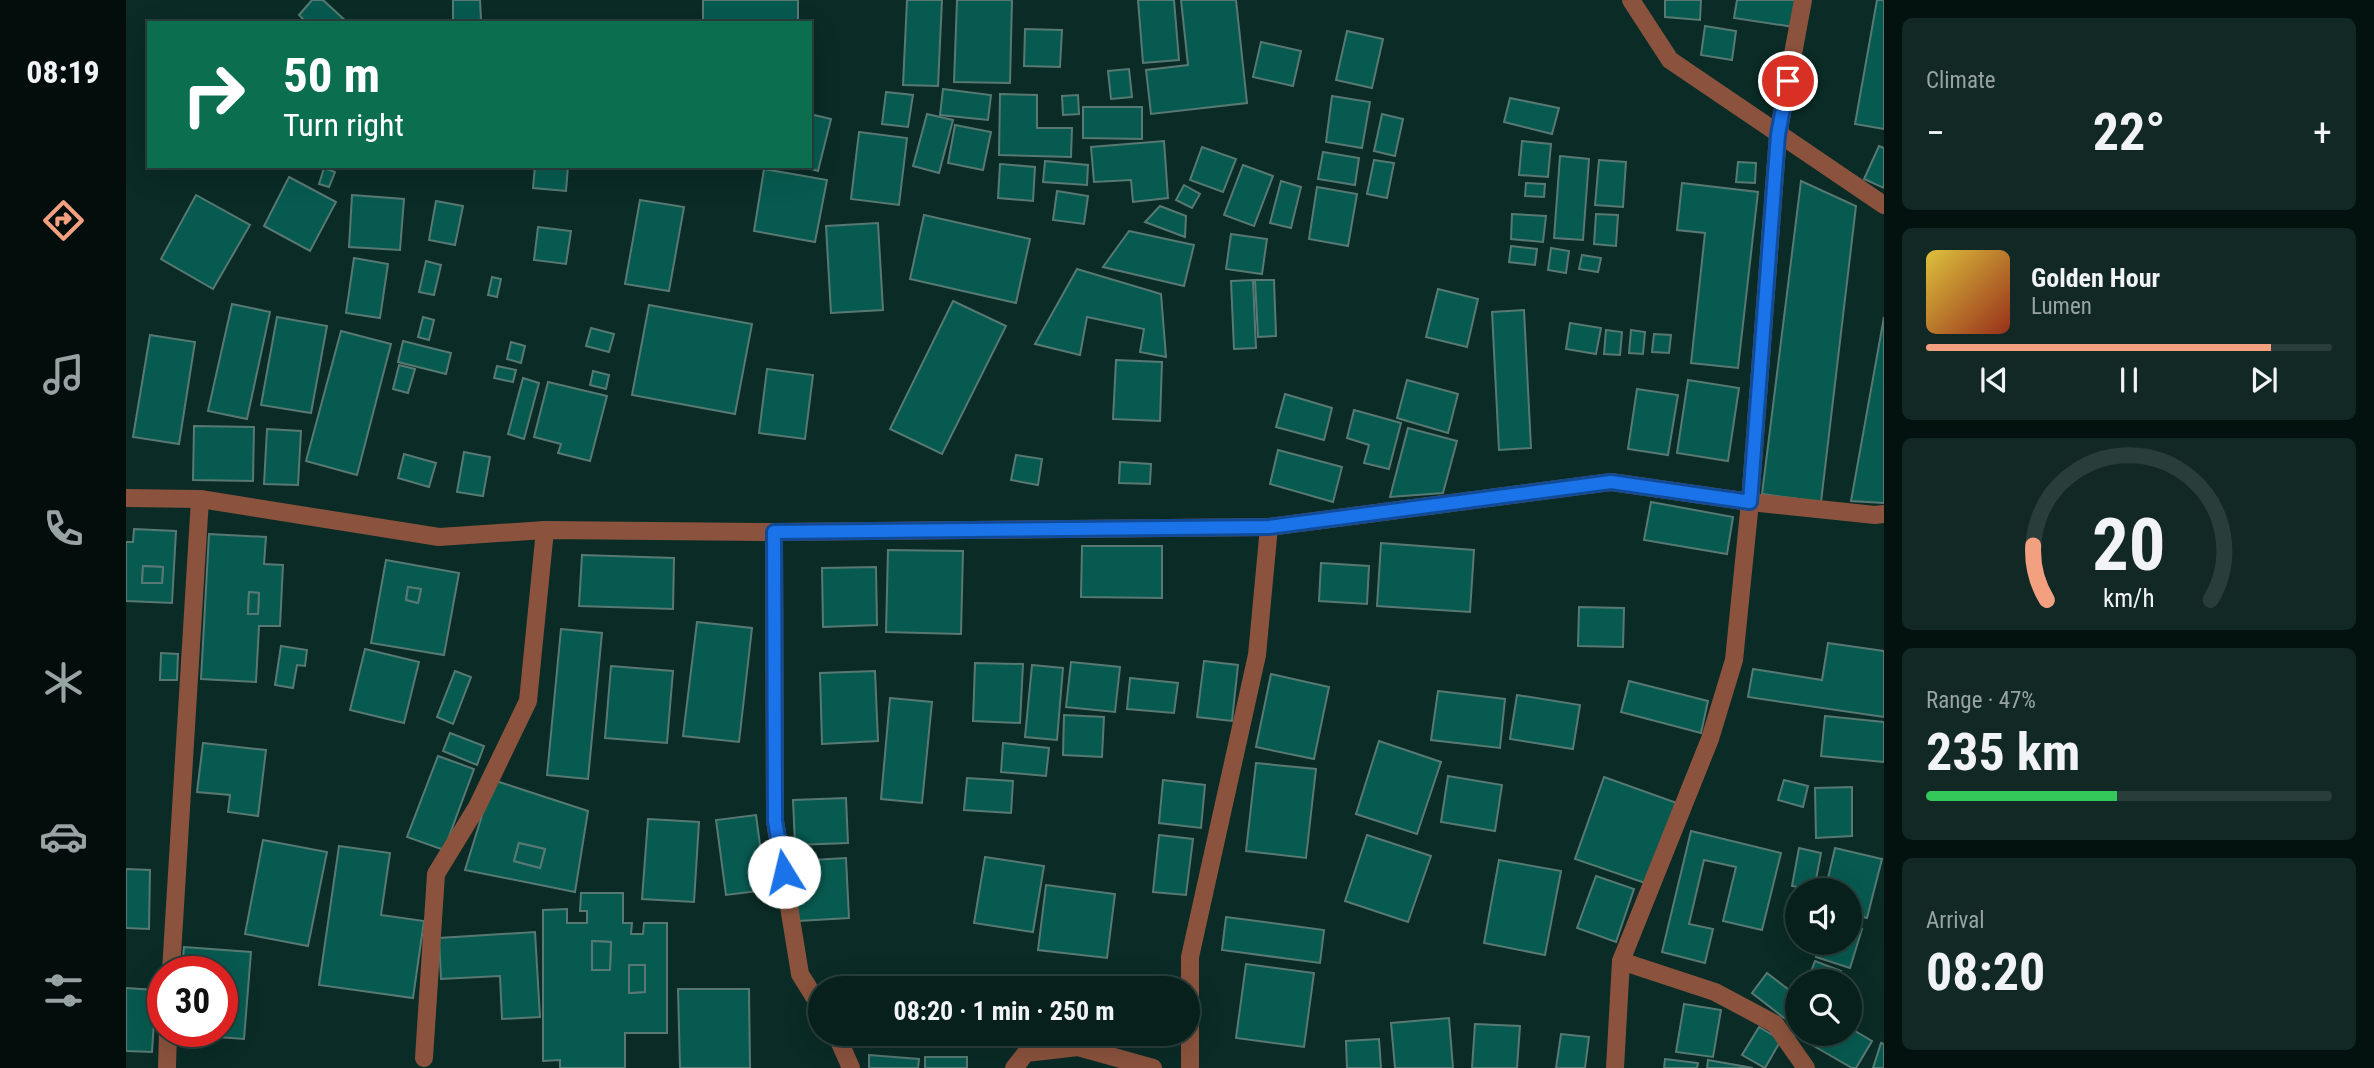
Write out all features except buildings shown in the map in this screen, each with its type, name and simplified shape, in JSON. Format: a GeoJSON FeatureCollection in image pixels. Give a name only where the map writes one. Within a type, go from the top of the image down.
{"type":"FeatureCollection","features":[{"type":"Feature","properties":{"kind":"street"},"geometry":{"type":"LineString","coordinates":[[1631,0],[1670,60],[1884,205]]}},
{"type":"Feature","properties":{"kind":"street"},"geometry":{"type":"LineString","coordinates":[[1615,1068],[1621,961],[1710,739],[1734,660],[1750,502],[1778,135],[1803,0]]}},
{"type":"Feature","properties":{"kind":"street"},"geometry":{"type":"LineString","coordinates":[[126,498],[200,499],[439,537],[545,530],[774,532],[1269,527],[1611,482],[1750,502],[1884,514]]}},
{"type":"Feature","properties":{"kind":"street"},"geometry":{"type":"LineString","coordinates":[[172,956],[200,499]]}},
{"type":"Feature","properties":{"kind":"street"},"geometry":{"type":"LineString","coordinates":[[1190,1068],[1190,957],[1257,654],[1269,527]]}},
{"type":"Feature","properties":{"kind":"street"},"geometry":{"type":"LineString","coordinates":[[424,1058],[436,874],[477,807],[528,701],[545,530]]}},
{"type":"Feature","properties":{"kind":"street"},"geometry":{"type":"LineString","coordinates":[[774,532],[775,821],[800,974],[808,987]]}},
{"type":"Feature","properties":{"kind":"street"},"geometry":{"type":"LineString","coordinates":[[1621,961],[1715,992],[1775,1024],[1806,1068]]}},
{"type":"Feature","properties":{"kind":"street"},"geometry":{"type":"LineString","coordinates":[[841,1046],[851,1068]]}},
{"type":"Feature","properties":{"kind":"street"},"geometry":{"type":"LineString","coordinates":[[167,1068],[168,1047]]}},
{"type":"Feature","properties":{"kind":"street"},"geometry":{"type":"LineString","coordinates":[[1014,1068],[1026,1053],[1078,1047],[1153,1068]]}},
{"type":"Feature","properties":{"kind":"route"},"geometry":{"type":"LineString","coordinates":[[784,872],[775,821],[774,532],[1269,527],[1611,482],[1750,502],[1778,135],[1788,81]]}}]}
